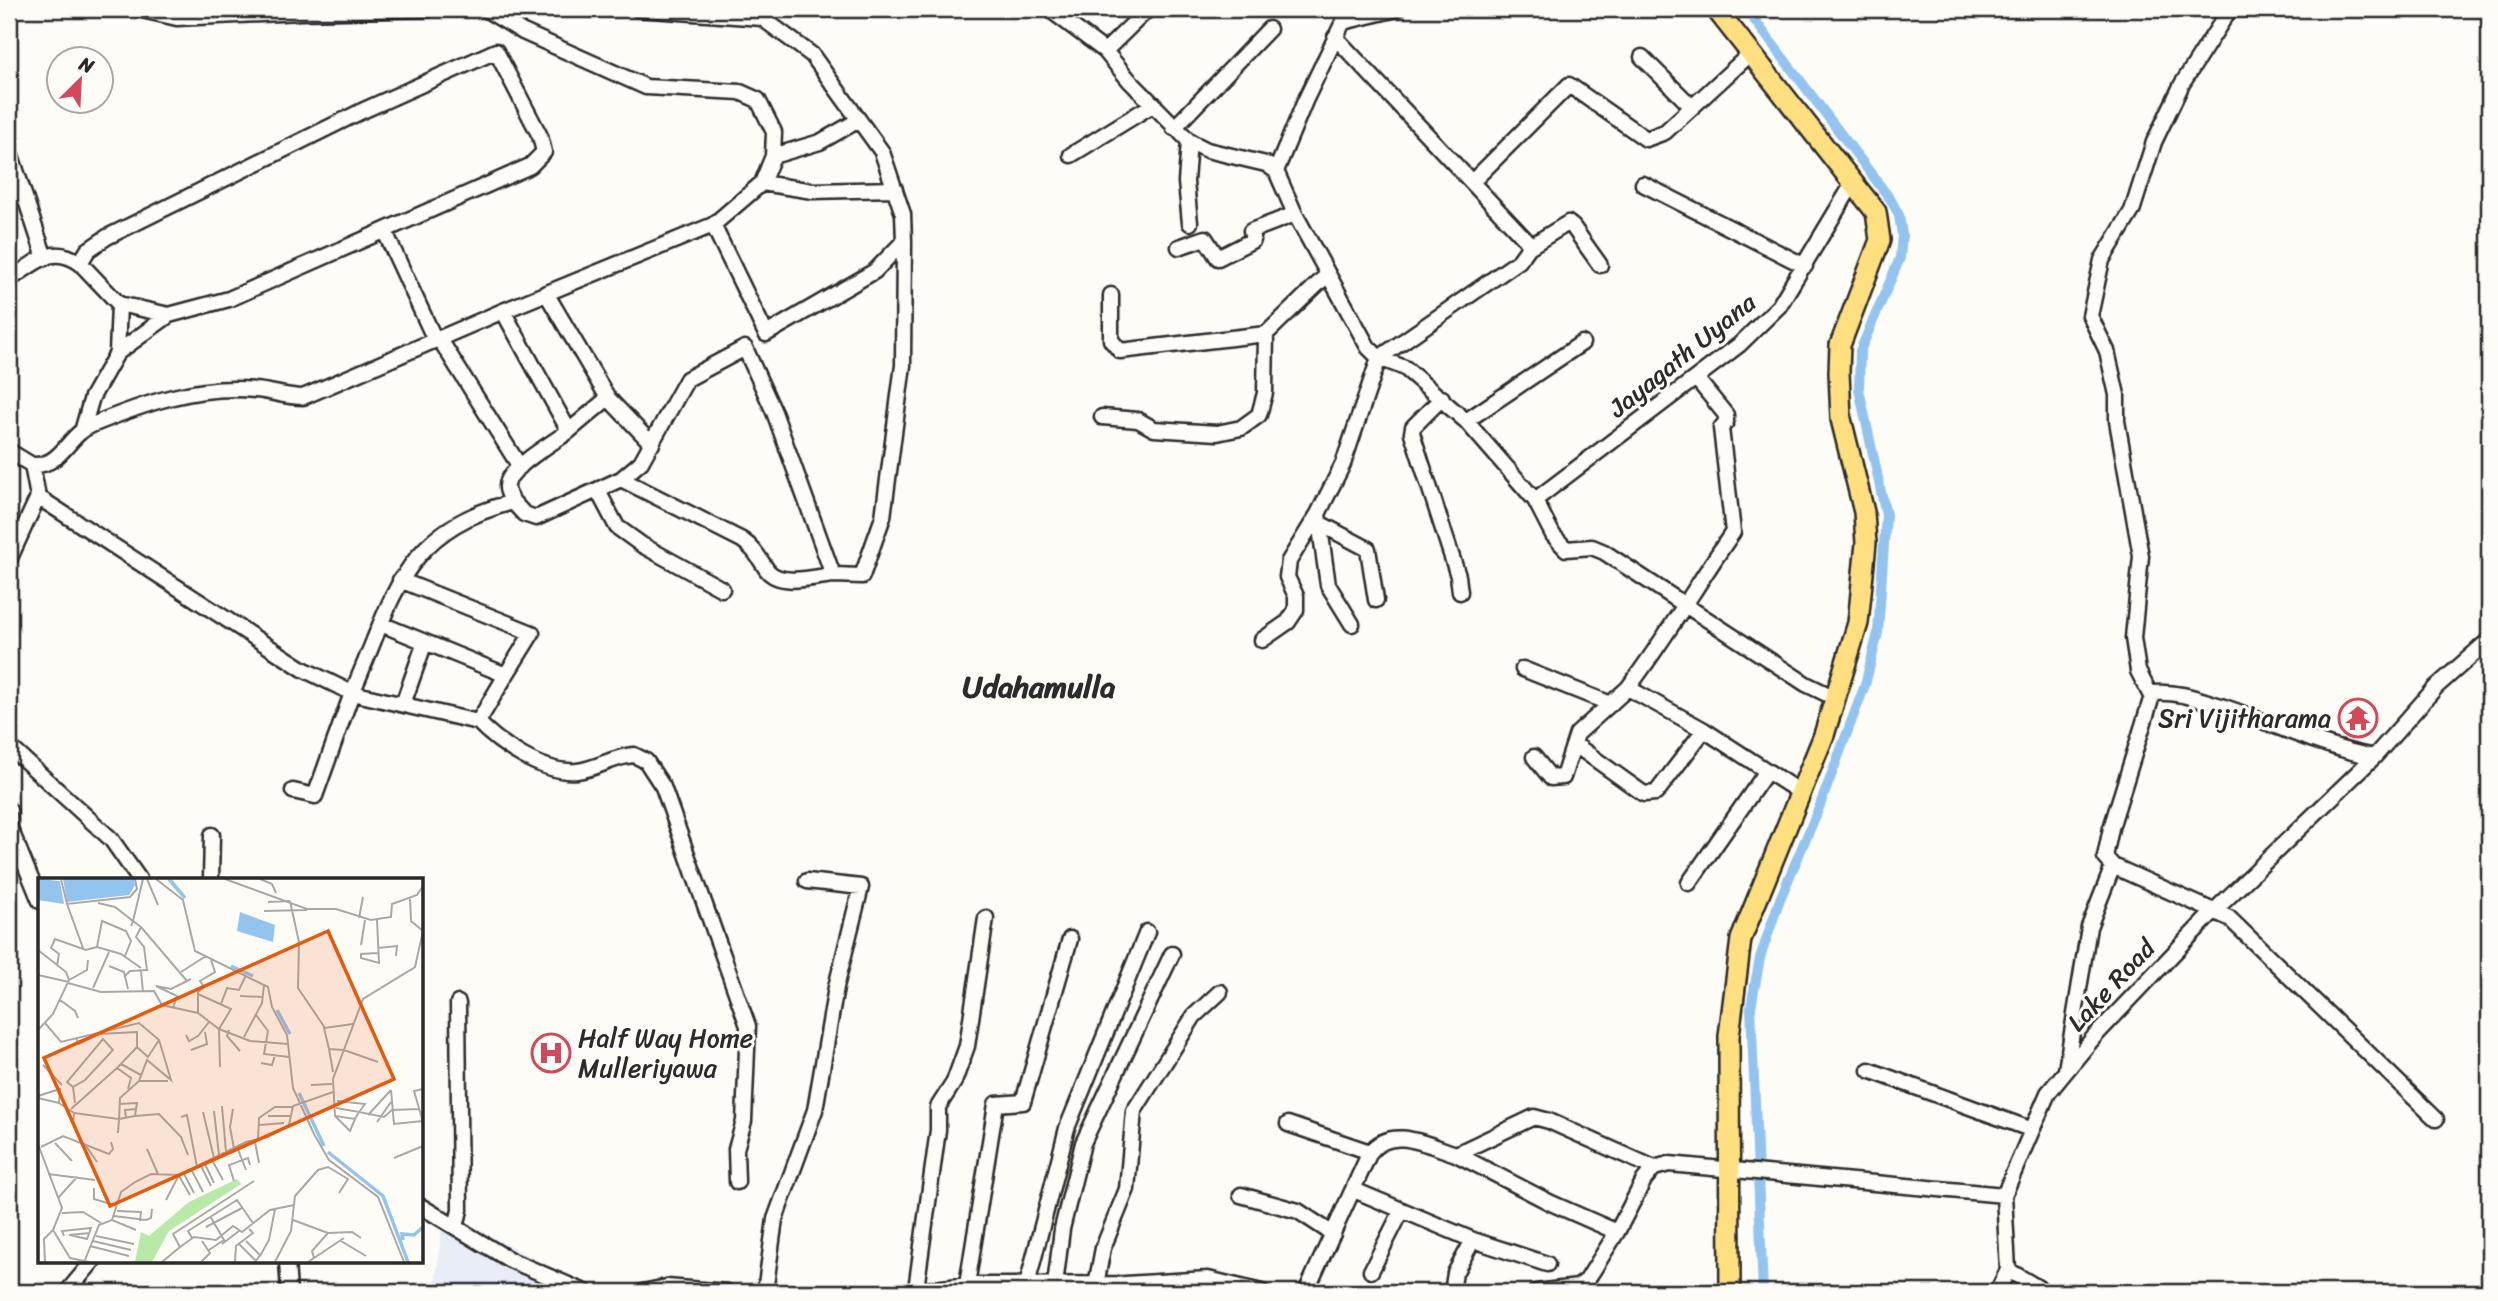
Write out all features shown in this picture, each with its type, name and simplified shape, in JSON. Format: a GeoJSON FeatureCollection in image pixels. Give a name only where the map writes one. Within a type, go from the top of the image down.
{"type":"FeatureCollection","features":[{"type":"Feature","properties":{"kind":"main road"},"geometry":{"type":"LineString","coordinates":[[1716,9],[1852,185],[1876,212],[1880,240],[1840,345],[1842,419],[1864,512],[1866,543],[1858,623],[1801,793],[1741,939],[1729,1036],[1733,1172],[1730,1292]]}},
{"type":"Feature","properties":{"kind":"street"},"geometry":{"type":"LineString","coordinates":[[177,18],[191,9]]}},
{"type":"Feature","properties":{"kind":"street"},"geometry":{"type":"LineString","coordinates":[[142,10],[177,18],[301,10],[428,9]]}},
{"type":"Feature","properties":{"kind":"street"},"geometry":{"type":"LineString","coordinates":[[83,428],[155,400],[206,392],[255,390],[283,397],[303,397],[713,225],[762,183],[773,156],[774,132],[758,100],[740,92],[646,87],[523,32],[485,9]]}},
{"type":"Feature","properties":{"kind":"street"},"geometry":{"type":"LineString","coordinates":[[621,479],[742,540],[753,547],[769,573],[778,578],[862,576],[883,517],[903,365],[903,214],[882,152],[812,55],[762,18],[638,9]]}},
{"type":"Feature","properties":{"kind":"street"},"geometry":{"type":"LineString","coordinates":[[1049,9],[1105,51],[1189,141],[1207,150],[1266,164],[1276,171],[1295,214],[1368,347],[1379,358],[1405,368],[1466,421],[1535,500],[1553,535],[1566,549],[1592,547],[1604,552],[1806,684],[1835,698]]}},
{"type":"Feature","properties":{"kind":"street"},"geometry":{"type":"LineString","coordinates":[[1105,51],[1148,9]]}},
{"type":"Feature","properties":{"kind":"street"},"geometry":{"type":"LineString","coordinates":[[1276,171],[1343,22],[1397,9]]}},
{"type":"Feature","properties":{"kind":"street"},"geometry":{"type":"LineString","coordinates":[[2152,698],[2138,671],[2133,638],[2141,556],[2117,421],[2117,396],[2107,351],[2090,316],[2102,260],[2132,211],[2154,142],[2182,85],[2229,10]]}},
{"type":"Feature","properties":{"kind":"street"},"geometry":{"type":"LineString","coordinates":[[1174,128],[1269,29]]}},
{"type":"Feature","properties":{"kind":"street"},"geometry":{"type":"LineString","coordinates":[[1335,37],[1474,180],[1527,241],[1529,247]]}},
{"type":"Feature","properties":{"kind":"street"},"geometry":{"type":"LineString","coordinates":[[9,451],[32,465],[54,461],[83,428],[92,397],[117,353],[169,315],[229,299],[530,166],[544,152],[540,136],[496,51],[362,111],[107,237],[88,250],[80,263]]}},
{"type":"Feature","properties":{"kind":"street"},"geometry":{"type":"LineString","coordinates":[[1474,180],[1569,85],[1646,139],[1665,132],[1750,54]]}},
{"type":"Feature","properties":{"kind":"street"},"geometry":{"type":"LineString","coordinates":[[1642,57],[1692,107]]}},
{"type":"Feature","properties":{"kind":"street"},"geometry":{"type":"LineString","coordinates":[[1071,155],[1154,104]]}},
{"type":"Feature","properties":{"kind":"street"},"geometry":{"type":"LineString","coordinates":[[773,156],[820,142],[859,120]]}},
{"type":"Feature","properties":{"kind":"street"},"geometry":{"type":"LineString","coordinates":[[1189,141],[1186,182],[1190,223]]}},
{"type":"Feature","properties":{"kind":"street"},"geometry":{"type":"LineString","coordinates":[[9,149],[45,258]]}},
{"type":"Feature","properties":{"kind":"street"},"geometry":{"type":"LineString","coordinates":[[762,183],[813,191],[895,189]]}},
{"type":"Feature","properties":{"kind":"street"},"geometry":{"type":"LineString","coordinates":[[1643,184],[1805,266]]}},
{"type":"Feature","properties":{"kind":"street","name":"Jayagath Uyana"},"geometry":{"type":"LineString","coordinates":[[1535,500],[1739,345],[1779,306],[1852,185]]}},
{"type":"Feature","properties":{"kind":"street"},"geometry":{"type":"LineString","coordinates":[[1179,247],[1205,238],[1218,258],[1252,240],[1251,231],[1295,214]]}},
{"type":"Feature","properties":{"kind":"street"},"geometry":{"type":"LineString","coordinates":[[1262,640],[1288,622],[1296,610],[1296,596],[1287,577],[1289,561],[1319,518],[1343,464],[1379,358],[1520,261],[1529,247],[1568,223],[1600,265]]}},
{"type":"Feature","properties":{"kind":"street"},"geometry":{"type":"LineString","coordinates":[[713,225],[766,334]]}},
{"type":"Feature","properties":{"kind":"street"},"geometry":{"type":"LineString","coordinates":[[385,232],[437,339],[520,467]]}},
{"type":"Feature","properties":{"kind":"street"},"geometry":{"type":"LineString","coordinates":[[608,398],[508,479],[506,490],[524,514],[536,518],[621,479],[641,462],[687,379],[746,348],[875,271],[904,241]]}},
{"type":"Feature","properties":{"kind":"street"},"geometry":{"type":"LineString","coordinates":[[9,281],[54,253],[67,254],[80,263],[118,304],[169,315]]}},
{"type":"Feature","properties":{"kind":"street"},"geometry":{"type":"LineString","coordinates":[[1111,295],[1111,341],[1120,351],[1266,334],[1328,274]]}},
{"type":"Feature","properties":{"kind":"street"},"geometry":{"type":"LineString","coordinates":[[546,293],[608,398],[652,444]]}},
{"type":"Feature","properties":{"kind":"street"},"geometry":{"type":"LineString","coordinates":[[117,353],[118,304]]}},
{"type":"Feature","properties":{"kind":"street"},"geometry":{"type":"LineString","coordinates":[[503,311],[544,390],[569,431]]}},
{"type":"Feature","properties":{"kind":"street"},"geometry":{"type":"LineString","coordinates":[[1102,416],[1138,420],[1154,429],[1217,433],[1241,428],[1259,415],[1265,393],[1266,334]]}},
{"type":"Feature","properties":{"kind":"street"},"geometry":{"type":"LineString","coordinates":[[1466,421],[1582,343]]}},
{"type":"Feature","properties":{"kind":"street"},"geometry":{"type":"LineString","coordinates":[[746,348],[774,412],[833,575]]}},
{"type":"Feature","properties":{"kind":"street"},"geometry":{"type":"LineString","coordinates":[[1534,757],[1551,778],[1563,777],[1577,734],[1628,688],[1664,640],[1684,603],[1733,533],[1721,428],[1726,422],[1726,415],[1696,378]]}},
{"type":"Feature","properties":{"kind":"street"},"geometry":{"type":"LineString","coordinates":[[1442,398],[1413,427],[1412,433],[1458,576],[1460,592]]}},
{"type":"Feature","properties":{"kind":"street"},"geometry":{"type":"LineString","coordinates":[[9,560],[38,497],[32,465]]}},
{"type":"Feature","properties":{"kind":"street"},"geometry":{"type":"LineString","coordinates":[[598,491],[617,527],[642,545],[722,589]]}},
{"type":"Feature","properties":{"kind":"street"},"geometry":{"type":"LineString","coordinates":[[38,497],[291,662],[352,692],[478,722],[502,742],[552,770],[577,771],[634,755],[646,761],[663,787],[748,1026],[744,1121],[736,1149],[737,1182]]}},
{"type":"Feature","properties":{"kind":"street"},"geometry":{"type":"LineString","coordinates":[[293,791],[315,796],[352,692],[400,580],[427,544],[480,510],[513,502]]}},
{"type":"Feature","properties":{"kind":"street"},"geometry":{"type":"LineString","coordinates":[[1319,518],[1368,549],[1376,600]]}},
{"type":"Feature","properties":{"kind":"street"},"geometry":{"type":"LineString","coordinates":[[1319,518],[1328,585],[1352,624]]}},
{"type":"Feature","properties":{"kind":"street"},"geometry":{"type":"LineString","coordinates":[[400,580],[532,633],[478,722]]}},
{"type":"Feature","properties":{"kind":"street"},"geometry":{"type":"LineString","coordinates":[[381,624],[506,675]]}},
{"type":"Feature","properties":{"kind":"street","name":"Lake Road"},"geometry":{"type":"LineString","coordinates":[[2004,1195],[2030,1129],[2048,1093],[2094,1037],[2214,911],[2374,757],[2436,687],[2489,640]]}},
{"type":"Feature","properties":{"kind":"street"},"geometry":{"type":"LineString","coordinates":[[403,704],[425,642]]}},
{"type":"Feature","properties":{"kind":"street"},"geometry":{"type":"LineString","coordinates":[[1523,669],[1611,704]]}},
{"type":"Feature","properties":{"kind":"street"},"geometry":{"type":"LineString","coordinates":[[1628,688],[1704,730],[1801,793]]}},
{"type":"Feature","properties":{"kind":"street"},"geometry":{"type":"LineString","coordinates":[[2374,757],[2341,751],[2257,718],[2174,691],[2154,693],[2111,828],[2105,857],[2113,866],[2229,918],[2436,1119]]}},
{"type":"Feature","properties":{"kind":"street"},"geometry":{"type":"LineString","coordinates":[[1574,744],[1644,794],[1650,795],[1656,793],[1704,730]]}},
{"type":"Feature","properties":{"kind":"street"},"geometry":{"type":"LineString","coordinates":[[10,753],[111,839],[138,878]]}},
{"type":"Feature","properties":{"kind":"street"},"geometry":{"type":"LineString","coordinates":[[1689,883],[1767,771]]}},
{"type":"Feature","properties":{"kind":"street"},"geometry":{"type":"LineString","coordinates":[[9,810],[10,828],[38,896]]}},
{"type":"Feature","properties":{"kind":"street"},"geometry":{"type":"LineString","coordinates":[[211,878],[212,835]]}},
{"type":"Feature","properties":{"kind":"street"},"geometry":{"type":"LineString","coordinates":[[2066,1072],[2089,927],[2113,866]]}},
{"type":"Feature","properties":{"kind":"street"},"geometry":{"type":"LineString","coordinates":[[765,1292],[775,1220],[815,1110],[835,987],[861,887],[807,881]]}},
{"type":"Feature","properties":{"kind":"street"},"geometry":{"type":"LineString","coordinates":[[986,918],[967,1046],[954,1082],[938,1107],[938,1130],[912,1291],[967,1285],[1096,1285],[1125,1288],[1179,1286],[1208,1279],[1262,1292]]}},
{"type":"Feature","properties":{"kind":"street"},"geometry":{"type":"LineString","coordinates":[[1027,1284],[1068,1128],[1147,932]]}},
{"type":"Feature","properties":{"kind":"street"},"geometry":{"type":"LineString","coordinates":[[967,1285],[996,1104],[1023,1102],[1070,939]]}},
{"type":"Feature","properties":{"kind":"street"},"geometry":{"type":"LineString","coordinates":[[1055,1285],[1062,1228],[1083,1143],[1172,954]]}},
{"type":"Feature","properties":{"kind":"street"},"geometry":{"type":"LineString","coordinates":[[1096,1285],[1103,1248],[1127,1189],[1134,1111],[1194,1016],[1220,992]]}},
{"type":"Feature","properties":{"kind":"street"},"geometry":{"type":"LineString","coordinates":[[456,1227],[460,1210],[458,1003]]}},
{"type":"Feature","properties":{"kind":"street"},"geometry":{"type":"LineString","coordinates":[[1869,1070],[2030,1129]]}},
{"type":"Feature","properties":{"kind":"street"},"geometry":{"type":"LineString","coordinates":[[1456,1154],[1534,1117],[1549,1121],[1654,1168]]}},
{"type":"Feature","properties":{"kind":"street"},"geometry":{"type":"LineString","coordinates":[[1287,1124],[1370,1152]]}},
{"type":"Feature","properties":{"kind":"street"},"geometry":{"type":"LineString","coordinates":[[1307,1292],[1370,1152],[1379,1141],[1400,1137],[1456,1154],[1617,1233]]}},
{"type":"Feature","properties":{"kind":"street"},"geometry":{"type":"LineString","coordinates":[[1536,1292],[1578,1287],[1587,1280],[1617,1233],[1644,1180],[1654,1168],[1668,1164],[2004,1195],[2008,1270],[1997,1292]]}},
{"type":"Feature","properties":{"kind":"street"},"geometry":{"type":"LineString","coordinates":[[1354,1190],[1473,1240],[1547,1264]]}},
{"type":"Feature","properties":{"kind":"street"},"geometry":{"type":"LineString","coordinates":[[1241,1195],[1298,1211],[1333,1234]]}},
{"type":"Feature","properties":{"kind":"street"},"geometry":{"type":"LineString","coordinates":[[424,1208],[510,1260],[585,1292]]}},
{"type":"Feature","properties":{"kind":"street"},"geometry":{"type":"LineString","coordinates":[[1371,1271],[1402,1210]]}},
{"type":"Feature","properties":{"kind":"street"},"geometry":{"type":"LineString","coordinates":[[1452,1292],[1455,1273],[1473,1240]]}},
{"type":"Feature","properties":{"kind":"street"},"geometry":{"type":"LineString","coordinates":[[67,1292],[92,1262]]}},
{"type":"Feature","properties":{"kind":"street"},"geometry":{"type":"LineString","coordinates":[[287,1262],[289,1292]]}},
{"type":"Feature","properties":{"kind":"street"},"geometry":{"type":"LineString","coordinates":[[2008,1270],[2045,1292]]}},
{"type":"Feature","properties":{"kind":"street"},"geometry":{"type":"LineString","coordinates":[[643,1292],[667,1287],[727,1292]]}},
{"type":"Feature","properties":{"kind":"shaded area"},"geometry":{"type":"Polygon","coordinates":[[[444,1212],[599,1292],[434,1292],[444,1212]]]}},
{"type":"Feature","properties":{"kind":"waterway"},"geometry":{"type":"LineString","coordinates":[[1746,9],[1891,200],[1899,215],[1902,235],[1900,258],[1860,351],[1859,389],[1886,515],[1878,633],[1865,685],[1819,808],[1780,899],[1760,958],[1751,1007],[1763,1292]]}},
{"type":"Feature","properties":{"kind":"place","name":"Sri Vijitharama"},"geometry":{"type":"Point","coordinates":[2358,718]}},
{"type":"Feature","properties":{"kind":"place","name":"Half Way Home Mulleriyawa"},"geometry":{"type":"Point","coordinates":[551,1053]}},
{"type":"Feature","properties":{"kind":"district","name":"Udahamulla"},"geometry":{"type":"Point","coordinates":[1039,687]}}]}
